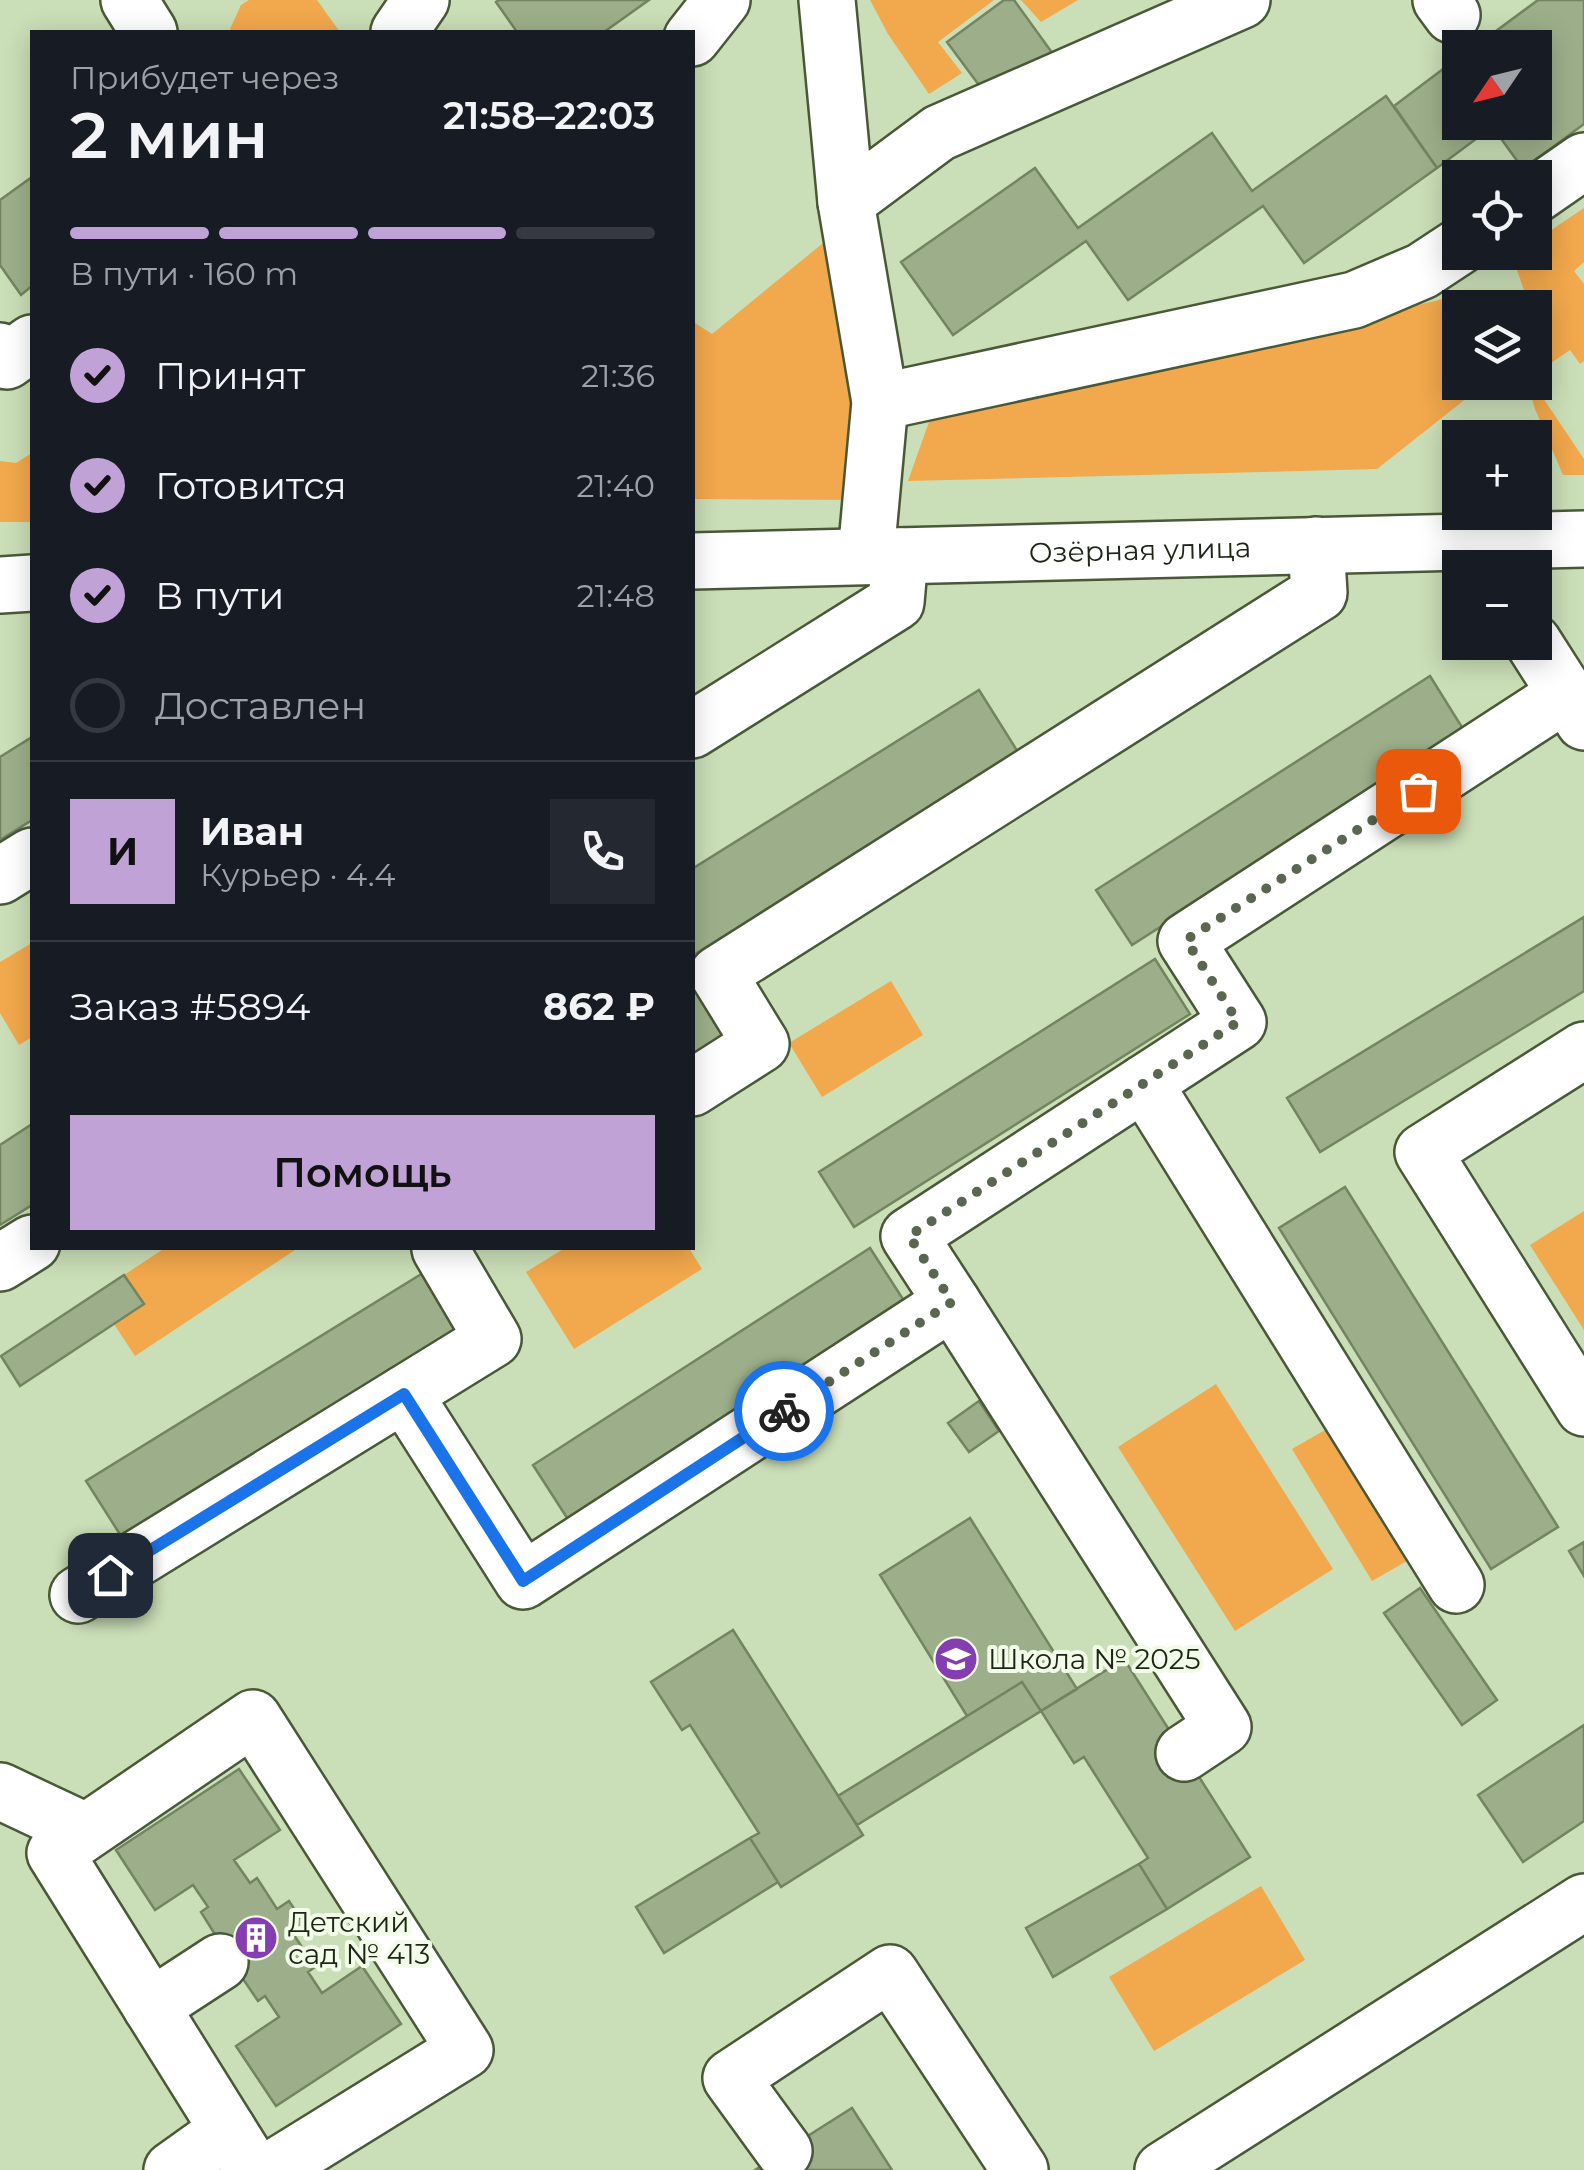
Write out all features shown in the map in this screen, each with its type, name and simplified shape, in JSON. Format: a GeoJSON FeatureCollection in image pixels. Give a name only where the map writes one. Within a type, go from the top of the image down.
{"type":"FeatureCollection","features":[{"type":"Feature","properties":{"kind":"street"},"geometry":{"type":"LineString","coordinates":[[129,0],[149,30]]}},
{"type":"Feature","properties":{"kind":"street"},"geometry":{"type":"LineString","coordinates":[[400,30],[421,0]]}},
{"type":"Feature","properties":{"kind":"street"},"geometry":{"type":"LineString","coordinates":[[695,34],[722,0]]}},
{"type":"Feature","properties":{"kind":"street"},"geometry":{"type":"LineString","coordinates":[[695,728],[896,602],[883,556],[880,402],[846,202],[826,0]]}},
{"type":"Feature","properties":{"kind":"street"},"geometry":{"type":"LineString","coordinates":[[846,202],[938,133],[1242,0]]}},
{"type":"Feature","properties":{"kind":"street"},"geometry":{"type":"LineString","coordinates":[[1552,184],[1584,162]]}},
{"type":"Feature","properties":{"kind":"street"},"geometry":{"type":"LineString","coordinates":[[880,402],[1354,300],[1422,271],[1442,258]]}},
{"type":"Feature","properties":{"kind":"street"},"geometry":{"type":"LineString","coordinates":[[0,351],[6,361],[30,344]]}},
{"type":"Feature","properties":{"kind":"street","name":"Озёрная улица"},"geometry":{"type":"LineString","coordinates":[[1510,550],[1584,539]]}},
{"type":"Feature","properties":{"kind":"street"},"geometry":{"type":"LineString","coordinates":[[695,1086],[761,1044],[718,974],[1319,593],[1316,544]]}},
{"type":"Feature","properties":{"kind":"street","name":"Озёрная улица"},"geometry":{"type":"LineString","coordinates":[[695,561],[1316,544],[1442,553]]}},
{"type":"Feature","properties":{"kind":"street"},"geometry":{"type":"LineString","coordinates":[[0,585],[30,583]]}},
{"type":"Feature","properties":{"kind":"street"},"geometry":{"type":"LineString","coordinates":[[1184,1753],[1223,1727],[909,1236],[1238,1022],[1186,940],[1575,708],[1544,660]]}},
{"type":"Feature","properties":{"kind":"street"},"geometry":{"type":"LineString","coordinates":[[0,876],[30,857]]}},
{"type":"Feature","properties":{"kind":"street"},"geometry":{"type":"LineString","coordinates":[[1584,1050],[1423,1152],[1584,1408]]}},
{"type":"Feature","properties":{"kind":"street"},"geometry":{"type":"LineString","coordinates":[[1144,1083],[1456,1585]]}},
{"type":"Feature","properties":{"kind":"street"},"geometry":{"type":"LineString","coordinates":[[0,1263],[30,1243]]}},
{"type":"Feature","properties":{"kind":"street"},"geometry":{"type":"LineString","coordinates":[[78,1595],[493,1339],[441,1250]]}},
{"type":"Feature","properties":{"kind":"street"},"geometry":{"type":"LineString","coordinates":[[404,1394],[523,1581],[952,1302]]}},
{"type":"Feature","properties":{"kind":"street"},"geometry":{"type":"LineString","coordinates":[[172,2170],[241,2150],[55,1853],[253,1718],[465,2050],[271,2170]]}},
{"type":"Feature","properties":{"kind":"street"},"geometry":{"type":"LineString","coordinates":[[0,1791],[85,1831]]}},
{"type":"Feature","properties":{"kind":"street"},"geometry":{"type":"LineString","coordinates":[[1163,2170],[1584,1902]]}},
{"type":"Feature","properties":{"kind":"street"},"geometry":{"type":"LineString","coordinates":[[151,2007],[220,1962]]}},
{"type":"Feature","properties":{"kind":"street"},"geometry":{"type":"LineString","coordinates":[[784,2151],[732,2078],[890,1973],[1020,2170]]}},
{"type":"Feature","properties":{"kind":"shaded area"},"geometry":{"type":"Polygon","coordinates":[[[249,0],[317,0],[339,30],[231,30],[241,5],[249,0]]]}},
{"type":"Feature","properties":{"kind":"shaded area"},"geometry":{"type":"Polygon","coordinates":[[[870,0],[994,0],[938,42],[962,73],[929,94],[870,0]]]}},
{"type":"Feature","properties":{"kind":"shaded area"},"geometry":{"type":"Polygon","coordinates":[[[1021,0],[1078,0],[1041,22],[1021,0]]]}},
{"type":"Feature","properties":{"kind":"shaded area"},"geometry":{"type":"Polygon","coordinates":[[[1584,208],[1584,262],[1574,271],[1584,284],[1584,361],[1580,364],[1570,350],[1552,362],[1552,290],[1524,290],[1517,270],[1552,270],[1552,230],[1584,208]]]}},
{"type":"Feature","properties":{"kind":"shaded area"},"geometry":{"type":"Polygon","coordinates":[[[850,221],[870,500],[695,499],[695,323],[712,334],[850,221]]]}},
{"type":"Feature","properties":{"kind":"shaded area"},"geometry":{"type":"Polygon","coordinates":[[[1442,299],[1442,400],[1464,400],[1377,469],[908,481],[929,422],[1442,299]]]}},
{"type":"Feature","properties":{"kind":"shaded area"},"geometry":{"type":"Polygon","coordinates":[[[1532,400],[1544,400],[1584,459],[1584,475],[1563,475],[1552,449],[1552,420],[1540,420],[1532,400]]]}},
{"type":"Feature","properties":{"kind":"shaded area"},"geometry":{"type":"Polygon","coordinates":[[[30,454],[30,522],[0,522],[0,461],[16,463],[30,454]]]}},
{"type":"Feature","properties":{"kind":"shaded area"},"geometry":{"type":"Polygon","coordinates":[[[30,944],[30,1038],[19,1045],[0,1013],[0,962],[30,944]]]}},
{"type":"Feature","properties":{"kind":"shaded area"},"geometry":{"type":"Polygon","coordinates":[[[891,981],[923,1035],[822,1097],[789,1043],[891,981]]]}},
{"type":"Feature","properties":{"kind":"shaded area"},"geometry":{"type":"Polygon","coordinates":[[[1584,1211],[1584,1330],[1530,1245],[1584,1211]]]}},
{"type":"Feature","properties":{"kind":"shaded area"},"geometry":{"type":"Polygon","coordinates":[[[162,1250],[295,1250],[135,1356],[114,1324],[144,1304],[124,1275],[162,1250]]]}},
{"type":"Feature","properties":{"kind":"shaded area"},"geometry":{"type":"Polygon","coordinates":[[[562,1250],[690,1250],[702,1269],[574,1349],[526,1272],[562,1250]]]}},
{"type":"Feature","properties":{"kind":"shaded area"},"geometry":{"type":"Polygon","coordinates":[[[1216,1384],[1333,1569],[1235,1631],[1118,1447],[1216,1384]]]}},
{"type":"Feature","properties":{"kind":"shaded area"},"geometry":{"type":"Polygon","coordinates":[[[1339,1422],[1419,1554],[1372,1581],[1292,1449],[1339,1422]]]}},
{"type":"Feature","properties":{"kind":"shaded area"},"geometry":{"type":"Polygon","coordinates":[[[1261,1886],[1305,1960],[1154,2051],[1109,1977],[1261,1886]]]}},
{"type":"Feature","properties":{"kind":"building"},"geometry":{"type":"Polygon","coordinates":[[[649,0],[607,30],[516,30],[496,2],[649,0]]]}},
{"type":"Feature","properties":{"kind":"building"},"geometry":{"type":"Polygon","coordinates":[[[1004,0],[1014,0],[1053,54],[990,100],[947,42],[1004,0]]]}},
{"type":"Feature","properties":{"kind":"building"},"geometry":{"type":"Polygon","coordinates":[[[1538,0],[1584,0],[1584,124],[1535,160],[1516,160],[1502,140],[1552,140],[1552,30],[1497,30],[1538,0]]]}},
{"type":"Feature","properties":{"kind":"building"},"geometry":{"type":"Polygon","coordinates":[[[1442,70],[1442,140],[1475,140],[1442,160],[1437,168],[1394,106],[1442,70]]]}},
{"type":"Feature","properties":{"kind":"building"},"geometry":{"type":"Polygon","coordinates":[[[1386,96],[1437,168],[1304,263],[1263,206],[1128,300],[1086,241],[953,335],[901,262],[1035,168],[1078,228],[1212,133],[1252,191],[1386,96]]]}},
{"type":"Feature","properties":{"kind":"building"},"geometry":{"type":"Polygon","coordinates":[[[30,178],[30,288],[21,295],[0,265],[0,200],[30,178]]]}},
{"type":"Feature","properties":{"kind":"building"},"geometry":{"type":"Polygon","coordinates":[[[1430,676],[1465,732],[1132,945],[1096,890],[1430,676]]]}},
{"type":"Feature","properties":{"kind":"building"},"geometry":{"type":"Polygon","coordinates":[[[979,690],[1018,752],[695,954],[695,867],[979,690]]]}},
{"type":"Feature","properties":{"kind":"building"},"geometry":{"type":"Polygon","coordinates":[[[30,738],[30,821],[0,840],[0,757],[30,738]]]}},
{"type":"Feature","properties":{"kind":"building"},"geometry":{"type":"Polygon","coordinates":[[[1584,917],[1584,991],[1320,1152],[1287,1098],[1584,917]]]}},
{"type":"Feature","properties":{"kind":"building"},"geometry":{"type":"Polygon","coordinates":[[[1155,959],[1190,1014],[854,1227],[819,1172],[1155,959]]]}},
{"type":"Feature","properties":{"kind":"building"},"geometry":{"type":"Polygon","coordinates":[[[702,979],[739,1038],[695,1064],[695,984],[702,979]]]}},
{"type":"Feature","properties":{"kind":"building"},"geometry":{"type":"Polygon","coordinates":[[[30,1125],[30,1206],[0,1225],[0,1145],[30,1125]]]}},
{"type":"Feature","properties":{"kind":"building"},"geometry":{"type":"Polygon","coordinates":[[[1345,1187],[1558,1527],[1491,1569],[1279,1228],[1345,1187]]]}},
{"type":"Feature","properties":{"kind":"building"},"geometry":{"type":"Polygon","coordinates":[[[870,1248],[908,1307],[571,1524],[533,1465],[870,1248]]]}},
{"type":"Feature","properties":{"kind":"building"},"geometry":{"type":"Polygon","coordinates":[[[423,1273],[457,1329],[121,1536],[86,1481],[423,1273]]]}},
{"type":"Feature","properties":{"kind":"building"},"geometry":{"type":"Polygon","coordinates":[[[124,1275],[144,1304],[20,1386],[1,1356],[124,1275]]]}},
{"type":"Feature","properties":{"kind":"building"},"geometry":{"type":"Polygon","coordinates":[[[979,1401],[999,1431],[969,1452],[948,1423],[979,1401]]]}},
{"type":"Feature","properties":{"kind":"building"},"geometry":{"type":"Polygon","coordinates":[[[970,1518],[1077,1689],[1041,1711],[1022,1682],[967,1716],[880,1575],[970,1518]]]}},
{"type":"Feature","properties":{"kind":"building"},"geometry":{"type":"Polygon","coordinates":[[[1584,1542],[1584,1576],[1569,1551],[1584,1542]]]}},
{"type":"Feature","properties":{"kind":"building"},"geometry":{"type":"Polygon","coordinates":[[[1420,1588],[1497,1700],[1462,1725],[1384,1613],[1420,1588]]]}},
{"type":"Feature","properties":{"kind":"building"},"geometry":{"type":"Polygon","coordinates":[[[733,1630],[863,1835],[781,1887],[750,1838],[759,1833],[690,1725],[682,1730],[651,1682],[733,1630]]]}},
{"type":"Feature","properties":{"kind":"building"},"geometry":{"type":"Polygon","coordinates":[[[1124,1659],[1250,1857],[1167,1909],[1139,1864],[1148,1858],[1084,1757],[1074,1763],[1041,1711],[1124,1659]]]}},
{"type":"Feature","properties":{"kind":"building"},"geometry":{"type":"Polygon","coordinates":[[[1022,1682],[1041,1711],[857,1825],[838,1796],[1022,1682]]]}},
{"type":"Feature","properties":{"kind":"building"},"geometry":{"type":"Polygon","coordinates":[[[1584,1725],[1584,1821],[1523,1862],[1478,1795],[1584,1725]]]}},
{"type":"Feature","properties":{"kind":"building","name":"Детский сад № 413"},"geometry":{"type":"Polygon","coordinates":[[[239,1769],[280,1830],[234,1860],[250,1883],[257,1878],[277,1909],[289,1901],[306,1927],[294,1935],[315,1967],[308,1972],[322,1993],[362,1966],[401,2024],[276,2106],[236,2046],[279,2017],[265,1996],[258,2001],[239,1973],[201,1912],[208,1907],[193,1885],[155,1910],[116,1850],[239,1769]]]}},
{"type":"Feature","properties":{"kind":"building"},"geometry":{"type":"Polygon","coordinates":[[[750,1838],[778,1882],[664,1953],[636,1907],[750,1838]]]}},
{"type":"Feature","properties":{"kind":"building"},"geometry":{"type":"Polygon","coordinates":[[[1139,1864],[1167,1909],[1053,1977],[1026,1928],[1139,1864]]]}},
{"type":"Feature","properties":{"kind":"building"},"geometry":{"type":"Polygon","coordinates":[[[852,2108],[892,2170],[755,2170],[784,2151],[852,2108]]]}},
{"type":"Feature","properties":{"kind":"way so far"},"geometry":{"type":"LineString","coordinates":[[784,1411],[952,1302],[909,1236],[1238,1022],[1186,940],[1418,791]]}},
{"type":"Feature","properties":{"kind":"place","name":"Школа № 2025"},"geometry":{"type":"Point","coordinates":[956,1659]}},
{"type":"Feature","properties":{"kind":"place","name":"Детский сад № 413"},"geometry":{"type":"Point","coordinates":[256,1938]}},
{"type":"Feature","properties":{"kind":"route"},"geometry":{"type":"LineString","coordinates":[[110,1575],[404,1394],[523,1581],[784,1411]]}}]}
